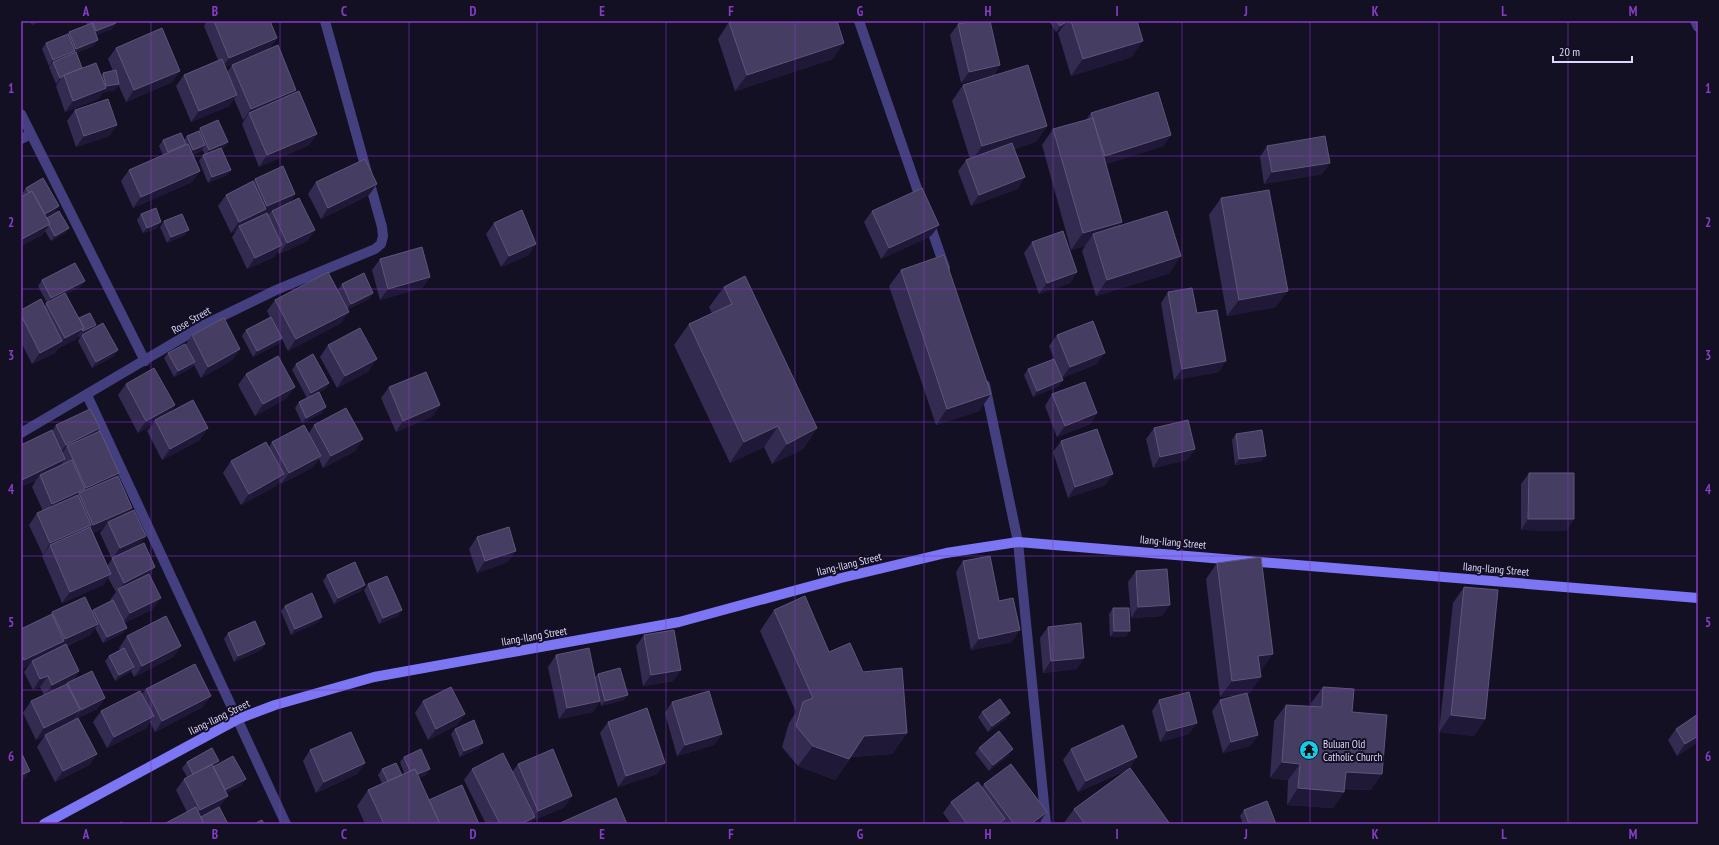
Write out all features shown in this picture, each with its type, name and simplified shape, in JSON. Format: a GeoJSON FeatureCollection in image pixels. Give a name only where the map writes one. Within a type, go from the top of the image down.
{"type":"FeatureCollection","features":[{"type":"Feature","properties":{"kind":"main road","name":"Ilang-Ilang Street"},"geometry":{"type":"LineString","coordinates":[[44,824],[238,719],[274,705],[374,677],[679,622],[841,578],[939,554],[1018,542],[1698,598]]}},
{"type":"Feature","properties":{"kind":"street","name":"Rose Street"},"geometry":{"type":"LineString","coordinates":[[21,434],[210,322],[276,290],[367,254],[375,250],[381,244],[383,236],[382,227],[325,21]]}},
{"type":"Feature","properties":{"kind":"street"},"geometry":{"type":"LineString","coordinates":[[860,21],[948,276]]}},
{"type":"Feature","properties":{"kind":"street"},"geometry":{"type":"LineString","coordinates":[[1696,21],[1698,27]]}},
{"type":"Feature","properties":{"kind":"street"},"geometry":{"type":"LineString","coordinates":[[21,114],[145,361]]}},
{"type":"Feature","properties":{"kind":"street"},"geometry":{"type":"LineString","coordinates":[[21,140],[31,134]]}},
{"type":"Feature","properties":{"kind":"street"},"geometry":{"type":"LineString","coordinates":[[981,374],[1000,451],[1018,542],[1046,824]]}},
{"type":"Feature","properties":{"kind":"street"},"geometry":{"type":"LineString","coordinates":[[87,395],[286,824]]}},
{"type":"Feature","properties":{"kind":"building"},"geometry":{"type":"Polygon","coordinates":[[[92,21],[115,21],[116,23],[96,31],[92,21]]]}},
{"type":"Feature","properties":{"kind":"building"},"geometry":{"type":"Polygon","coordinates":[[[214,21],[270,21],[277,38],[229,58],[214,21]]]}},
{"type":"Feature","properties":{"kind":"building"},"geometry":{"type":"Polygon","coordinates":[[[837,21],[844,43],[747,75],[729,22],[837,21]]]}},
{"type":"Feature","properties":{"kind":"building"},"geometry":{"type":"Polygon","coordinates":[[[970,21],[990,21],[1000,65],[969,72],[958,24],[970,21]]]}},
{"type":"Feature","properties":{"kind":"building"},"geometry":{"type":"Polygon","coordinates":[[[1056,21],[1067,21],[1060,26],[1056,21]]]}},
{"type":"Feature","properties":{"kind":"building"},"geometry":{"type":"Polygon","coordinates":[[[1071,21],[1137,21],[1143,41],[1083,59],[1071,21]]]}},
{"type":"Feature","properties":{"kind":"building"},"geometry":{"type":"Polygon","coordinates":[[[92,23],[98,40],[76,49],[69,32],[92,23]]]}},
{"type":"Feature","properties":{"kind":"building"},"geometry":{"type":"Polygon","coordinates":[[[162,28],[180,71],[134,90],[116,48],[162,28]]]}},
{"type":"Feature","properties":{"kind":"building"},"geometry":{"type":"Polygon","coordinates":[[[68,34],[75,51],[53,60],[46,43],[68,34]]]}},
{"type":"Feature","properties":{"kind":"building"},"geometry":{"type":"Polygon","coordinates":[[[278,45],[296,90],[251,109],[232,65],[278,45]]]}},
{"type":"Feature","properties":{"kind":"building"},"geometry":{"type":"Polygon","coordinates":[[[76,52],[82,68],[60,78],[53,62],[76,52]]]}},
{"type":"Feature","properties":{"kind":"building"},"geometry":{"type":"Polygon","coordinates":[[[222,59],[237,95],[199,111],[184,75],[222,59]]]}},
{"type":"Feature","properties":{"kind":"building"},"geometry":{"type":"Polygon","coordinates":[[[96,63],[106,88],[73,101],[64,75],[96,63]]]}},
{"type":"Feature","properties":{"kind":"building"},"geometry":{"type":"Polygon","coordinates":[[[1028,65],[1047,126],[982,146],[963,85],[1028,65]]]}},
{"type":"Feature","properties":{"kind":"building"},"geometry":{"type":"Polygon","coordinates":[[[116,70],[119,84],[106,86],[103,73],[116,70]]]}},
{"type":"Feature","properties":{"kind":"building"},"geometry":{"type":"Polygon","coordinates":[[[299,91],[317,134],[267,155],[249,113],[299,91]]]}},
{"type":"Feature","properties":{"kind":"building"},"geometry":{"type":"Polygon","coordinates":[[[1158,92],[1171,135],[1105,156],[1091,113],[1158,92]]]}},
{"type":"Feature","properties":{"kind":"building"},"geometry":{"type":"Polygon","coordinates":[[[108,99],[117,125],[84,136],[75,110],[108,99]]]}},
{"type":"Feature","properties":{"kind":"building"},"geometry":{"type":"Polygon","coordinates":[[[1093,118],[1122,222],[1083,233],[1053,129],[1093,118]]]}},
{"type":"Feature","properties":{"kind":"building"},"geometry":{"type":"Polygon","coordinates":[[[218,120],[228,142],[209,150],[200,128],[218,120]]]}},
{"type":"Feature","properties":{"kind":"building"},"geometry":{"type":"Polygon","coordinates":[[[199,131],[205,145],[193,150],[187,136],[199,131]]]}},
{"type":"Feature","properties":{"kind":"building"},"geometry":{"type":"Polygon","coordinates":[[[181,133],[186,144],[168,152],[163,140],[181,133]]]}},
{"type":"Feature","properties":{"kind":"building"},"geometry":{"type":"Polygon","coordinates":[[[1325,136],[1330,163],[1272,172],[1267,146],[1325,136]]]}},
{"type":"Feature","properties":{"kind":"building"},"geometry":{"type":"Polygon","coordinates":[[[1012,143],[1025,177],[979,195],[966,160],[1012,143]]]}},
{"type":"Feature","properties":{"kind":"building"},"geometry":{"type":"Polygon","coordinates":[[[188,144],[200,171],[141,197],[129,170],[188,144]]]}},
{"type":"Feature","properties":{"kind":"building"},"geometry":{"type":"Polygon","coordinates":[[[221,148],[231,170],[212,177],[203,155],[221,148]]]}},
{"type":"Feature","properties":{"kind":"building"},"geometry":{"type":"Polygon","coordinates":[[[365,159],[377,184],[328,208],[316,182],[365,159]]]}},
{"type":"Feature","properties":{"kind":"building"},"geometry":{"type":"Polygon","coordinates":[[[283,166],[295,194],[267,206],[255,179],[283,166]]]}},
{"type":"Feature","properties":{"kind":"building"},"geometry":{"type":"Polygon","coordinates":[[[43,178],[59,206],[45,214],[32,191],[29,193],[26,188],[43,178]]]}},
{"type":"Feature","properties":{"kind":"building"},"geometry":{"type":"Polygon","coordinates":[[[253,181],[266,209],[239,222],[226,195],[253,181]]]}},
{"type":"Feature","properties":{"kind":"building"},"geometry":{"type":"Polygon","coordinates":[[[922,188],[939,225],[889,248],[872,211],[922,188]]]}},
{"type":"Feature","properties":{"kind":"building"},"geometry":{"type":"Polygon","coordinates":[[[1269,190],[1288,291],[1239,300],[1221,198],[1269,190]]]}},
{"type":"Feature","properties":{"kind":"building"},"geometry":{"type":"Polygon","coordinates":[[[32,191],[50,224],[22,239],[21,197],[32,191]]]}},
{"type":"Feature","properties":{"kind":"building"},"geometry":{"type":"Polygon","coordinates":[[[299,198],[315,230],[287,243],[272,211],[299,198]]]}},
{"type":"Feature","properties":{"kind":"building"},"geometry":{"type":"Polygon","coordinates":[[[156,208],[161,222],[147,228],[141,214],[156,208]]]}},
{"type":"Feature","properties":{"kind":"building"},"geometry":{"type":"Polygon","coordinates":[[[522,210],[536,244],[509,256],[494,223],[522,210]]]}},
{"type":"Feature","properties":{"kind":"building"},"geometry":{"type":"Polygon","coordinates":[[[59,211],[69,228],[55,236],[47,218],[59,211]]]}},
{"type":"Feature","properties":{"kind":"building"},"geometry":{"type":"Polygon","coordinates":[[[1167,211],[1181,256],[1107,280],[1093,234],[1167,211]]]}},
{"type":"Feature","properties":{"kind":"building"},"geometry":{"type":"Polygon","coordinates":[[[267,213],[282,245],[255,258],[239,226],[267,213]]]}},
{"type":"Feature","properties":{"kind":"building"},"geometry":{"type":"Polygon","coordinates":[[[182,214],[189,230],[171,237],[164,221],[182,214]]]}},
{"type":"Feature","properties":{"kind":"building"},"geometry":{"type":"Polygon","coordinates":[[[1063,231],[1077,272],[1047,283],[1032,242],[1063,231]]]}},
{"type":"Feature","properties":{"kind":"building"},"geometry":{"type":"Polygon","coordinates":[[[422,247],[430,277],[388,289],[380,259],[422,247]]]}},
{"type":"Feature","properties":{"kind":"building"},"geometry":{"type":"Polygon","coordinates":[[[944,255],[991,394],[947,409],[901,270],[944,255]]]}},
{"type":"Feature","properties":{"kind":"building"},"geometry":{"type":"Polygon","coordinates":[[[75,263],[85,281],[51,298],[42,280],[75,263]]]}},
{"type":"Feature","properties":{"kind":"building"},"geometry":{"type":"Polygon","coordinates":[[[328,272],[349,312],[296,339],[275,300],[328,272]]]}},
{"type":"Feature","properties":{"kind":"building"},"geometry":{"type":"Polygon","coordinates":[[[364,273],[373,293],[351,304],[342,284],[364,273]]]}},
{"type":"Feature","properties":{"kind":"building"},"geometry":{"type":"Polygon","coordinates":[[[745,276],[817,428],[787,444],[778,426],[744,442],[689,324],[732,304],[724,287],[745,276]]]}},
{"type":"Feature","properties":{"kind":"building"},"geometry":{"type":"Polygon","coordinates":[[[1192,288],[1197,313],[1217,310],[1226,361],[1182,369],[1168,292],[1192,288]]]}},
{"type":"Feature","properties":{"kind":"building"},"geometry":{"type":"Polygon","coordinates":[[[65,293],[84,328],[65,338],[46,303],[65,293]]]}},
{"type":"Feature","properties":{"kind":"building"},"geometry":{"type":"Polygon","coordinates":[[[41,299],[62,341],[40,353],[21,315],[21,310],[41,299]]]}},
{"type":"Feature","properties":{"kind":"building"},"geometry":{"type":"Polygon","coordinates":[[[90,313],[96,325],[83,331],[82,330],[84,328],[79,318],[90,313]]]}},
{"type":"Feature","properties":{"kind":"building"},"geometry":{"type":"Polygon","coordinates":[[[271,317],[282,338],[257,351],[246,330],[271,317]]]}},
{"type":"Feature","properties":{"kind":"building"},"geometry":{"type":"Polygon","coordinates":[[[224,318],[240,349],[208,367],[192,335],[224,318]]]}},
{"type":"Feature","properties":{"kind":"building"},"geometry":{"type":"Polygon","coordinates":[[[1093,321],[1105,353],[1070,367],[1057,335],[1093,321]]]}},
{"type":"Feature","properties":{"kind":"building"},"geometry":{"type":"Polygon","coordinates":[[[103,323],[118,350],[96,362],[82,335],[103,323]]]}},
{"type":"Feature","properties":{"kind":"building"},"geometry":{"type":"Polygon","coordinates":[[[360,328],[377,359],[345,376],[328,345],[360,328]]]}},
{"type":"Feature","properties":{"kind":"building"},"geometry":{"type":"Polygon","coordinates":[[[185,344],[195,362],[178,371],[168,353],[185,344]]]}},
{"type":"Feature","properties":{"kind":"building"},"geometry":{"type":"Polygon","coordinates":[[[313,354],[329,383],[311,393],[296,364],[313,354]]]}},
{"type":"Feature","properties":{"kind":"building"},"geometry":{"type":"Polygon","coordinates":[[[278,356],[295,387],[263,404],[246,374],[278,356]]]}},
{"type":"Feature","properties":{"kind":"building"},"geometry":{"type":"Polygon","coordinates":[[[1054,359],[1063,380],[1037,391],[1028,369],[1054,359]]]}},
{"type":"Feature","properties":{"kind":"building"},"geometry":{"type":"Polygon","coordinates":[[[154,368],[175,405],[146,421],[126,384],[154,368]]]}},
{"type":"Feature","properties":{"kind":"building"},"geometry":{"type":"Polygon","coordinates":[[[426,372],[440,405],[403,421],[389,387],[426,372]]]}},
{"type":"Feature","properties":{"kind":"building"},"geometry":{"type":"Polygon","coordinates":[[[1085,382],[1097,413],[1065,426],[1052,394],[1085,382]]]}},
{"type":"Feature","properties":{"kind":"building"},"geometry":{"type":"Polygon","coordinates":[[[319,392],[326,407],[306,418],[299,402],[319,392]]]}},
{"type":"Feature","properties":{"kind":"building"},"geometry":{"type":"Polygon","coordinates":[[[193,400],[208,428],[170,449],[155,420],[193,400]]]}},
{"type":"Feature","properties":{"kind":"building"},"geometry":{"type":"Polygon","coordinates":[[[346,408],[363,439],[331,456],[314,425],[346,408]]]}},
{"type":"Feature","properties":{"kind":"building"},"geometry":{"type":"Polygon","coordinates":[[[90,409],[100,428],[66,445],[56,425],[90,409]]]}},
{"type":"Feature","properties":{"kind":"building"},"geometry":{"type":"Polygon","coordinates":[[[1188,420],[1195,449],[1160,457],[1154,428],[1188,420]]]}},
{"type":"Feature","properties":{"kind":"building"},"geometry":{"type":"Polygon","coordinates":[[[304,425],[321,456],[289,473],[272,442],[304,425]]]}},
{"type":"Feature","properties":{"kind":"building"},"geometry":{"type":"Polygon","coordinates":[[[1097,429],[1113,474],[1075,487],[1061,441],[1097,429]]]}},
{"type":"Feature","properties":{"kind":"building"},"geometry":{"type":"Polygon","coordinates":[[[52,430],[65,459],[22,480],[21,445],[52,430]]]}},
{"type":"Feature","properties":{"kind":"building"},"geometry":{"type":"Polygon","coordinates":[[[1262,430],[1266,456],[1239,459],[1236,434],[1262,430]]]}},
{"type":"Feature","properties":{"kind":"building"},"geometry":{"type":"Polygon","coordinates":[[[100,431],[119,473],[86,488],[67,446],[100,431]]]}},
{"type":"Feature","properties":{"kind":"building"},"geometry":{"type":"Polygon","coordinates":[[[266,442],[284,474],[249,494],[231,461],[266,442]]]}},
{"type":"Feature","properties":{"kind":"building"},"geometry":{"type":"Polygon","coordinates":[[[72,460],[85,489],[52,504],[40,475],[72,460]]]}},
{"type":"Feature","properties":{"kind":"building"},"geometry":{"type":"Polygon","coordinates":[[[1529,473],[1574,473],[1574,519],[1528,519],[1529,473]]]}},
{"type":"Feature","properties":{"kind":"building"},"geometry":{"type":"Polygon","coordinates":[[[118,476],[132,508],[93,525],[79,493],[118,476]]]}},
{"type":"Feature","properties":{"kind":"building"},"geometry":{"type":"Polygon","coordinates":[[[78,495],[91,525],[50,543],[37,513],[78,495]]]}},
{"type":"Feature","properties":{"kind":"building"},"geometry":{"type":"Polygon","coordinates":[[[134,510],[146,536],[120,548],[108,522],[134,510]]]}},
{"type":"Feature","properties":{"kind":"building"},"geometry":{"type":"Polygon","coordinates":[[[90,527],[111,574],[70,592],[50,545],[90,527]]]}},
{"type":"Feature","properties":{"kind":"building"},"geometry":{"type":"Polygon","coordinates":[[[509,527],[516,551],[485,561],[477,537],[509,527]]]}},
{"type":"Feature","properties":{"kind":"building"},"geometry":{"type":"Polygon","coordinates":[[[144,543],[155,567],[124,583],[112,558],[144,543]]]}},
{"type":"Feature","properties":{"kind":"building"},"geometry":{"type":"Polygon","coordinates":[[[990,556],[999,601],[1013,598],[1020,630],[979,639],[963,561],[990,556]]]}},
{"type":"Feature","properties":{"kind":"building"},"geometry":{"type":"Polygon","coordinates":[[[1261,557],[1273,654],[1258,656],[1261,677],[1232,681],[1217,563],[1261,557]]]}},
{"type":"Feature","properties":{"kind":"building"},"geometry":{"type":"Polygon","coordinates":[[[355,562],[365,585],[338,598],[327,575],[355,562]]]}},
{"type":"Feature","properties":{"kind":"building"},"geometry":{"type":"Polygon","coordinates":[[[1167,569],[1170,605],[1138,607],[1136,571],[1167,569]]]}},
{"type":"Feature","properties":{"kind":"building"},"geometry":{"type":"Polygon","coordinates":[[[149,574],[161,598],[130,613],[118,589],[149,574]]]}},
{"type":"Feature","properties":{"kind":"building"},"geometry":{"type":"Polygon","coordinates":[[[387,576],[402,610],[383,618],[368,584],[387,576]]]}},
{"type":"Feature","properties":{"kind":"building"},"geometry":{"type":"Polygon","coordinates":[[[1464,587],[1498,590],[1485,719],[1451,715],[1464,587]]]}},
{"type":"Feature","properties":{"kind":"building"},"geometry":{"type":"Polygon","coordinates":[[[312,593],[322,617],[295,629],[285,606],[312,593]]]}},
{"type":"Feature","properties":{"kind":"building"},"geometry":{"type":"Polygon","coordinates":[[[805,596],[829,652],[850,643],[863,672],[902,668],[907,733],[864,736],[849,759],[813,746],[796,726],[803,702],[813,698],[774,610],[805,596]]]}},
{"type":"Feature","properties":{"kind":"building"},"geometry":{"type":"Polygon","coordinates":[[[85,597],[98,624],[65,639],[52,612],[85,597]]]}},
{"type":"Feature","properties":{"kind":"building"},"geometry":{"type":"Polygon","coordinates":[[[113,600],[127,628],[107,637],[93,610],[113,600]]]}},
{"type":"Feature","properties":{"kind":"building"},"geometry":{"type":"Polygon","coordinates":[[[1113,608],[1129,608],[1130,631],[1114,631],[1113,608]]]}},
{"type":"Feature","properties":{"kind":"building"},"geometry":{"type":"Polygon","coordinates":[[[52,614],[64,641],[24,660],[21,653],[21,629],[52,614]]]}},
{"type":"Feature","properties":{"kind":"building"},"geometry":{"type":"Polygon","coordinates":[[[166,616],[181,646],[142,666],[127,636],[166,616]]]}},
{"type":"Feature","properties":{"kind":"building"},"geometry":{"type":"Polygon","coordinates":[[[255,621],[265,644],[238,656],[228,633],[255,621]]]}},
{"type":"Feature","properties":{"kind":"building"},"geometry":{"type":"Polygon","coordinates":[[[1081,623],[1084,658],[1051,661],[1048,627],[1081,623]]]}},
{"type":"Feature","properties":{"kind":"building"},"geometry":{"type":"Polygon","coordinates":[[[674,630],[681,670],[651,675],[644,635],[674,630]]]}},
{"type":"Feature","properties":{"kind":"building"},"geometry":{"type":"Polygon","coordinates":[[[66,644],[79,671],[52,685],[48,676],[40,679],[32,661],[66,644]]]}},
{"type":"Feature","properties":{"kind":"building"},"geometry":{"type":"Polygon","coordinates":[[[124,648],[134,667],[119,675],[109,656],[124,648]]]}},
{"type":"Feature","properties":{"kind":"building"},"geometry":{"type":"Polygon","coordinates":[[[589,648],[600,701],[567,708],[556,655],[589,648]]]}},
{"type":"Feature","properties":{"kind":"building"},"geometry":{"type":"Polygon","coordinates":[[[195,664],[211,696],[162,721],[146,689],[195,664]]]}},
{"type":"Feature","properties":{"kind":"building"},"geometry":{"type":"Polygon","coordinates":[[[620,668],[628,695],[605,701],[598,674],[620,668]]]}},
{"type":"Feature","properties":{"kind":"building"},"geometry":{"type":"Polygon","coordinates":[[[92,671],[105,698],[81,710],[67,683],[92,671]]]}},
{"type":"Feature","properties":{"kind":"building"},"geometry":{"type":"Polygon","coordinates":[[[67,684],[80,710],[44,728],[31,701],[67,684]]]}},
{"type":"Feature","properties":{"kind":"building"},"geometry":{"type":"Polygon","coordinates":[[[451,687],[465,714],[436,729],[423,701],[451,687]]]}},
{"type":"Feature","properties":{"kind":"building"},"geometry":{"type":"Polygon","coordinates":[[[1323,687],[1354,689],[1352,712],[1387,715],[1382,774],[1346,772],[1344,792],[1298,788],[1300,764],[1282,762],[1286,705],[1322,707],[1323,687]]]}},
{"type":"Feature","properties":{"kind":"building"},"geometry":{"type":"Polygon","coordinates":[[[140,691],[154,716],[114,737],[101,711],[140,691]]]}},
{"type":"Feature","properties":{"kind":"building"},"geometry":{"type":"Polygon","coordinates":[[[709,691],[722,734],[685,745],[672,702],[709,691]]]}},
{"type":"Feature","properties":{"kind":"building"},"geometry":{"type":"Polygon","coordinates":[[[1189,692],[1197,723],[1167,731],[1159,700],[1189,692]]]}},
{"type":"Feature","properties":{"kind":"building"},"geometry":{"type":"Polygon","coordinates":[[[1247,693],[1258,735],[1231,742],[1220,700],[1247,693]]]}},
{"type":"Feature","properties":{"kind":"building"},"geometry":{"type":"Polygon","coordinates":[[[1000,699],[1010,713],[992,726],[982,712],[1000,699]]]}},
{"type":"Feature","properties":{"kind":"building"},"geometry":{"type":"Polygon","coordinates":[[[647,708],[665,763],[626,776],[608,722],[647,708]]]}},
{"type":"Feature","properties":{"kind":"building"},"geometry":{"type":"Polygon","coordinates":[[[1698,714],[1698,736],[1685,744],[1676,729],[1698,714]]]}},
{"type":"Feature","properties":{"kind":"building"},"geometry":{"type":"Polygon","coordinates":[[[78,718],[97,754],[63,771],[45,735],[78,718]]]}},
{"type":"Feature","properties":{"kind":"building"},"geometry":{"type":"Polygon","coordinates":[[[474,720],[483,743],[464,751],[455,729],[474,720]]]}},
{"type":"Feature","properties":{"kind":"building"},"geometry":{"type":"Polygon","coordinates":[[[1123,725],[1137,757],[1086,781],[1071,749],[1123,725]]]}},
{"type":"Feature","properties":{"kind":"building"},"geometry":{"type":"Polygon","coordinates":[[[999,731],[1013,749],[993,765],[979,748],[999,731]]]}},
{"type":"Feature","properties":{"kind":"building"},"geometry":{"type":"Polygon","coordinates":[[[351,732],[365,763],[324,782],[310,750],[351,732]]]}},
{"type":"Feature","properties":{"kind":"building"},"geometry":{"type":"Polygon","coordinates":[[[212,748],[219,761],[193,774],[187,762],[212,748]]]}},
{"type":"Feature","properties":{"kind":"building"},"geometry":{"type":"Polygon","coordinates":[[[421,749],[430,769],[418,774],[415,769],[410,771],[404,757],[421,749]]]}},
{"type":"Feature","properties":{"kind":"building"},"geometry":{"type":"Polygon","coordinates":[[[553,749],[572,796],[538,811],[518,764],[553,749]]]}},
{"type":"Feature","properties":{"kind":"building"},"geometry":{"type":"Polygon","coordinates":[[[21,752],[30,771],[21,775],[21,752]]]}},
{"type":"Feature","properties":{"kind":"building"},"geometry":{"type":"Polygon","coordinates":[[[503,753],[535,817],[521,824],[500,824],[472,769],[503,753]]]}},
{"type":"Feature","properties":{"kind":"building"},"geometry":{"type":"Polygon","coordinates":[[[233,756],[246,779],[225,790],[213,767],[233,756]]]}},
{"type":"Feature","properties":{"kind":"building"},"geometry":{"type":"Polygon","coordinates":[[[396,763],[402,775],[388,781],[382,769],[396,763]]]}},
{"type":"Feature","properties":{"kind":"building"},"geometry":{"type":"Polygon","coordinates":[[[212,764],[228,796],[200,810],[184,779],[212,764]]]}},
{"type":"Feature","properties":{"kind":"building"},"geometry":{"type":"Polygon","coordinates":[[[1011,764],[1047,812],[1031,824],[1014,824],[984,784],[1011,764]]]}},
{"type":"Feature","properties":{"kind":"building"},"geometry":{"type":"Polygon","coordinates":[[[1130,768],[1170,824],[1085,824],[1074,809],[1130,768]]]}},
{"type":"Feature","properties":{"kind":"building"},"geometry":{"type":"Polygon","coordinates":[[[415,769],[440,824],[384,824],[368,790],[415,769]]]}},
{"type":"Feature","properties":{"kind":"building"},"geometry":{"type":"Polygon","coordinates":[[[978,782],[1005,819],[998,824],[967,824],[951,802],[978,782]]]}},
{"type":"Feature","properties":{"kind":"building"},"geometry":{"type":"Polygon","coordinates":[[[462,785],[479,824],[440,824],[429,800],[462,785]]]}},
{"type":"Feature","properties":{"kind":"building"},"geometry":{"type":"Polygon","coordinates":[[[616,798],[627,824],[558,824],[616,798]]]}},
{"type":"Feature","properties":{"kind":"building"},"geometry":{"type":"Polygon","coordinates":[[[1267,801],[1276,824],[1249,824],[1244,810],[1267,801]]]}},
{"type":"Feature","properties":{"kind":"building"},"geometry":{"type":"Polygon","coordinates":[[[196,807],[204,824],[164,824],[196,807]]]}},
{"type":"Feature","properties":{"kind":"building"},"geometry":{"type":"Polygon","coordinates":[[[219,807],[228,824],[204,824],[201,817],[219,807]]]}},
{"type":"Feature","properties":{"kind":"building"},"geometry":{"type":"Polygon","coordinates":[[[262,820],[264,824],[254,824],[262,820]]]}},
{"type":"Feature","properties":{"kind":"place","name":"Buluan Old Catholic Church"},"geometry":{"type":"Point","coordinates":[1309,750]}}]}
